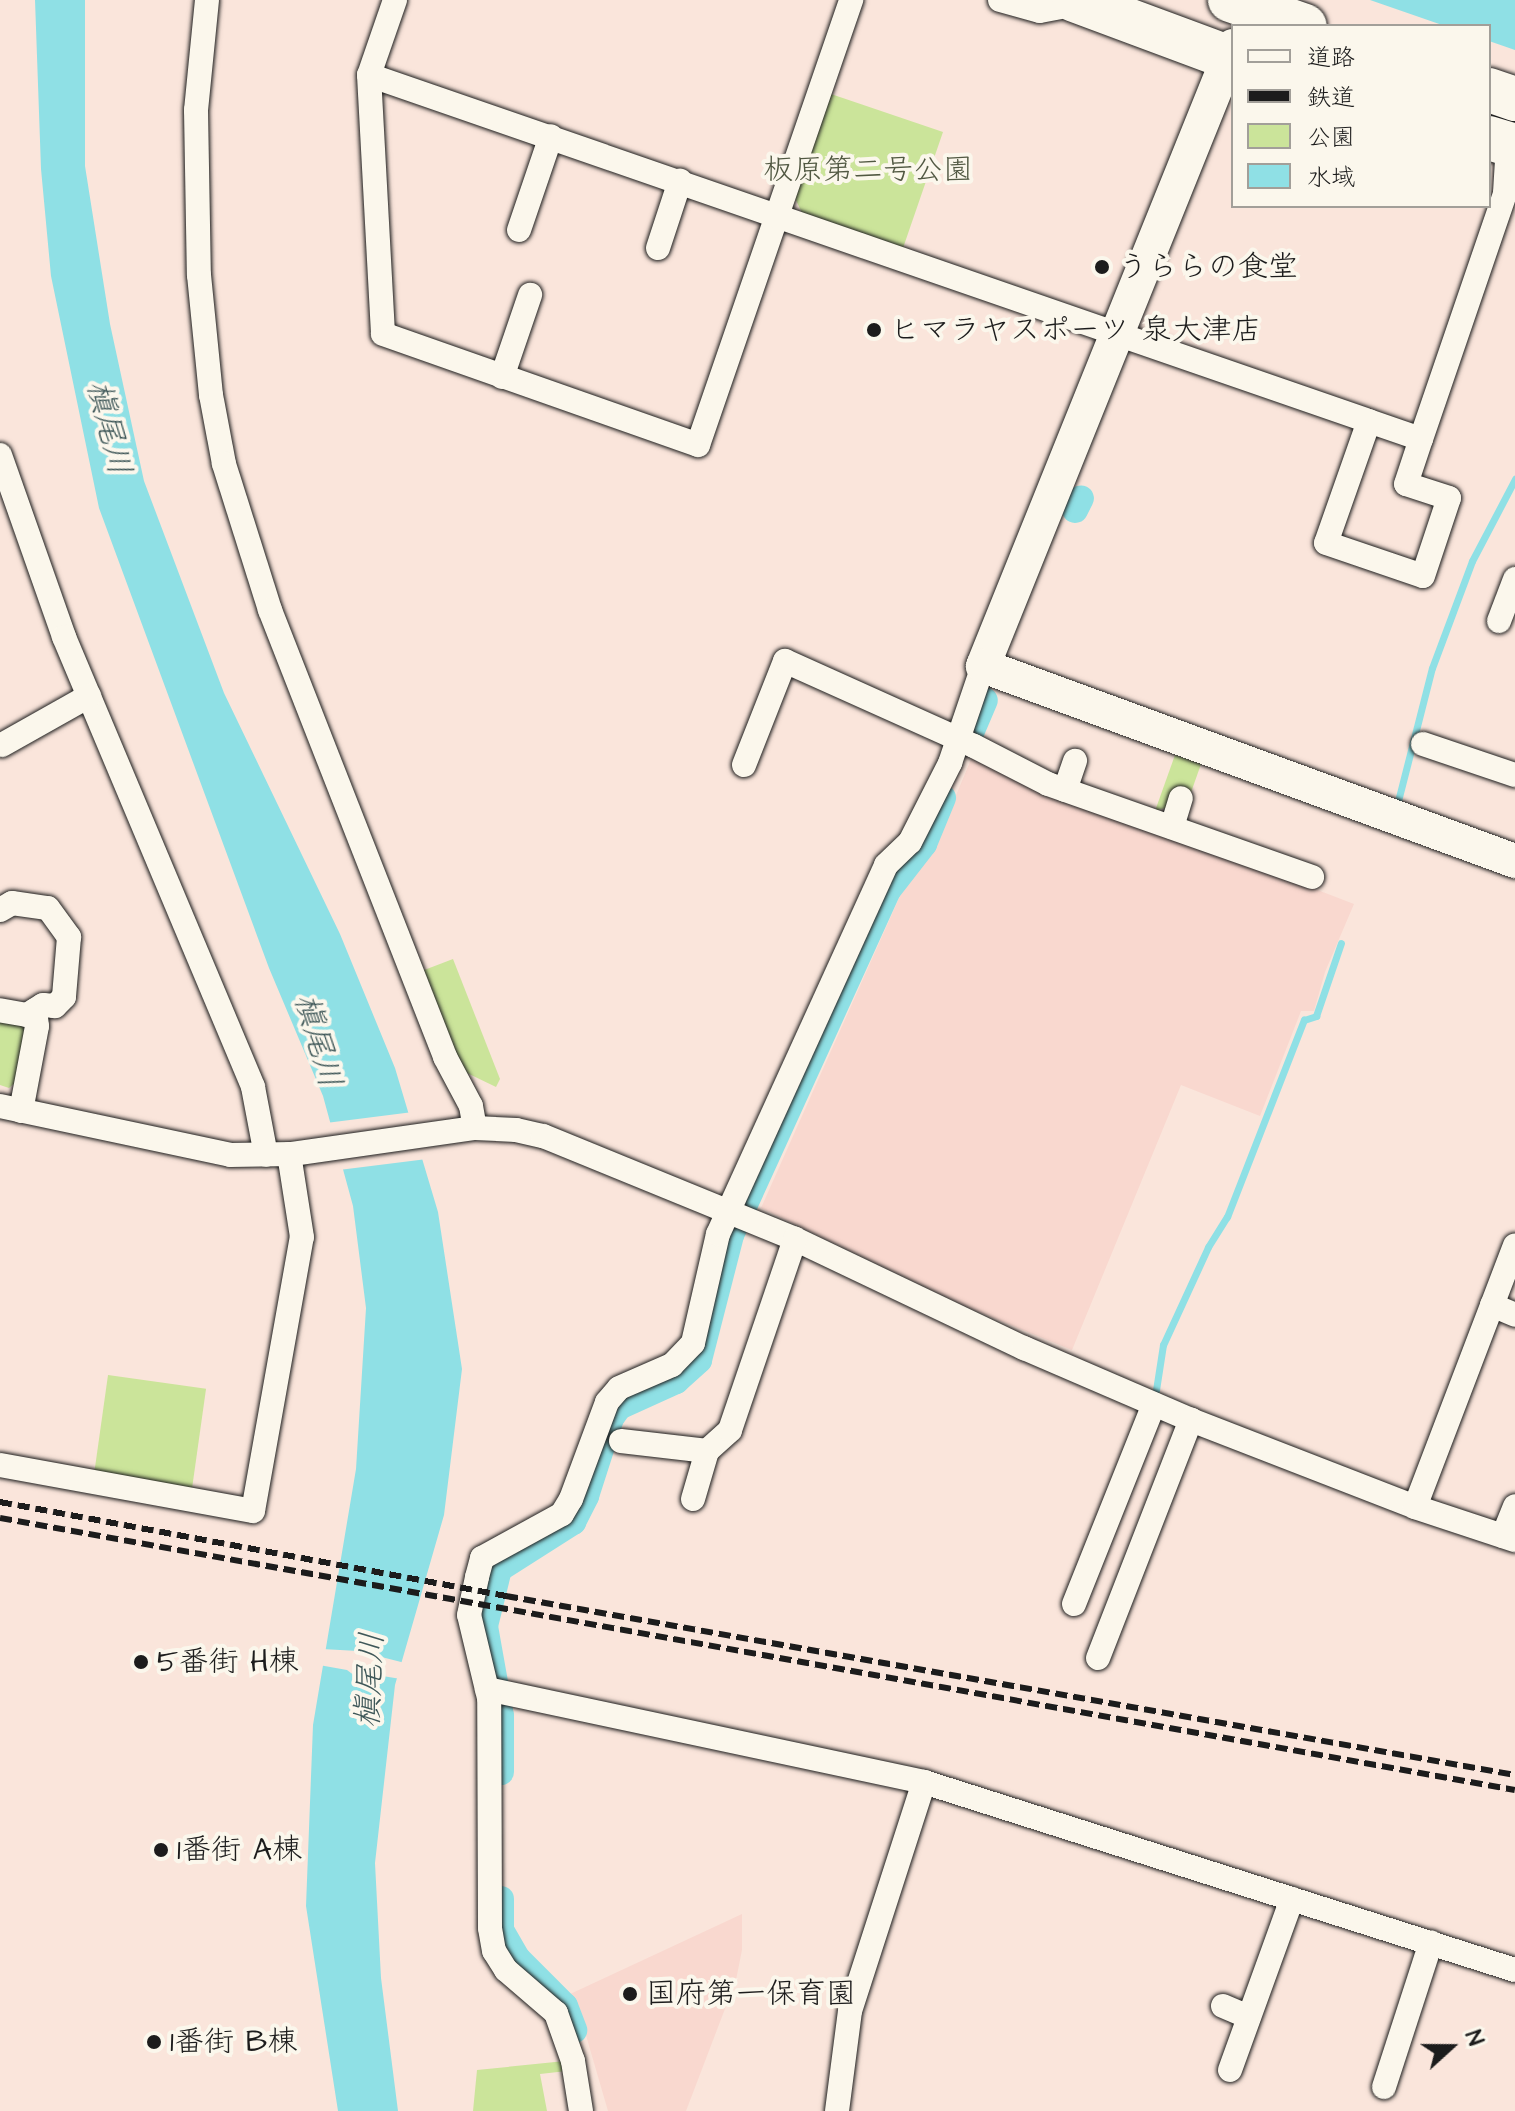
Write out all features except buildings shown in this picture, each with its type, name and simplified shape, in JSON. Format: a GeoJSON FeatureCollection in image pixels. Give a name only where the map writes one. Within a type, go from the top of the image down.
{"type":"FeatureCollection","features":[{"type":"Feature","properties":{"kind":"highway"},"geometry":{"type":"LineString","coordinates":[[1078,2],[1238,24]]}},
{"type":"Feature","properties":{"kind":"highway"},"geometry":{"type":"LineString","coordinates":[[1491,91],[1515,99]]}},
{"type":"Feature","properties":{"kind":"street"},"geometry":{"type":"LineString","coordinates":[[207,0],[196,110],[199,275],[211,395],[224,464],[270,610],[445,1057],[471,1106],[469,1129]]}},
{"type":"Feature","properties":{"kind":"street"},"geometry":{"type":"LineString","coordinates":[[395,0],[369,75],[383,334],[698,445],[851,0]]}},
{"type":"Feature","properties":{"kind":"street"},"geometry":{"type":"LineString","coordinates":[[1000,0],[1040,11],[1078,2]]}},
{"type":"Feature","properties":{"kind":"street"},"geometry":{"type":"LineString","coordinates":[[581,2111],[573,2061],[556,2013],[506,1970],[494,1951],[490,1928],[495,1692],[469,1615],[482,1558],[562,1514],[571,1499],[607,1402],[619,1388],[672,1365],[693,1343],[718,1234],[739,1214],[886,865],[910,842],[965,742],[983,666],[1118,334],[1231,42]]}},
{"type":"Feature","properties":{"kind":"street"},"geometry":{"type":"LineString","coordinates":[[369,75],[1421,439]]}},
{"type":"Feature","properties":{"kind":"street"},"geometry":{"type":"LineString","coordinates":[[519,230],[551,136]]}},
{"type":"Feature","properties":{"kind":"street"},"geometry":{"type":"LineString","coordinates":[[1369,421],[1326,543],[1423,576],[1449,498],[1406,484],[1505,193],[1504,143]]}},
{"type":"Feature","properties":{"kind":"street"},"geometry":{"type":"LineString","coordinates":[[658,248],[680,181]]}},
{"type":"Feature","properties":{"kind":"street"},"geometry":{"type":"LineString","coordinates":[[502,377],[530,295]]}},
{"type":"Feature","properties":{"kind":"street"},"geometry":{"type":"LineString","coordinates":[[0,455],[89,696],[282,1154],[302,1237],[253,1511],[0,1465]]}},
{"type":"Feature","properties":{"kind":"street"},"geometry":{"type":"LineString","coordinates":[[744,765],[785,661],[833,696],[965,742],[1065,790],[1312,877]]}},
{"type":"Feature","properties":{"kind":"street"},"geometry":{"type":"LineString","coordinates":[[983,666],[1514,857]]}},
{"type":"Feature","properties":{"kind":"street"},"geometry":{"type":"LineString","coordinates":[[2,745],[89,696]]}},
{"type":"Feature","properties":{"kind":"street"},"geometry":{"type":"LineString","coordinates":[[735,721],[757,731]]}},
{"type":"Feature","properties":{"kind":"street"},"geometry":{"type":"LineString","coordinates":[[1423,744],[1515,775]]}},
{"type":"Feature","properties":{"kind":"street"},"geometry":{"type":"LineString","coordinates":[[1065,790],[1075,761]]}},
{"type":"Feature","properties":{"kind":"street"},"geometry":{"type":"LineString","coordinates":[[1172,827],[1181,798]]}},
{"type":"Feature","properties":{"kind":"street"},"geometry":{"type":"LineString","coordinates":[[0,910],[12,903],[48,908],[69,937],[64,997],[55,1006],[43,1005],[27,1015],[0,1010]]}},
{"type":"Feature","properties":{"kind":"street"},"geometry":{"type":"LineString","coordinates":[[35,1010],[37,1026],[11,1109],[230,1155],[282,1154],[469,1129],[516,1130],[543,1136],[739,1214],[1024,1348],[1191,1420],[1415,1507],[1509,1538],[1515,1506]]}},
{"type":"Feature","properties":{"kind":"street"},"geometry":{"type":"LineString","coordinates":[[693,1499],[707,1451],[730,1430],[795,1239]]}},
{"type":"Feature","properties":{"kind":"street"},"geometry":{"type":"LineString","coordinates":[[1415,1507],[1515,1245]]}},
{"type":"Feature","properties":{"kind":"street"},"geometry":{"type":"LineString","coordinates":[[1492,1305],[1515,1315]]}},
{"type":"Feature","properties":{"kind":"street"},"geometry":{"type":"LineString","coordinates":[[1074,1604],[1154,1404]]}},
{"type":"Feature","properties":{"kind":"street"},"geometry":{"type":"LineString","coordinates":[[1098,1658],[1191,1420]]}},
{"type":"Feature","properties":{"kind":"street"},"geometry":{"type":"LineString","coordinates":[[621,1441],[707,1451]]}},
{"type":"Feature","properties":{"kind":"street"},"geometry":{"type":"LineString","coordinates":[[495,1692],[924,1782],[1515,1970]]}},
{"type":"Feature","properties":{"kind":"street"},"geometry":{"type":"LineString","coordinates":[[837,2111],[850,2011],[924,1782]]}},
{"type":"Feature","properties":{"kind":"street"},"geometry":{"type":"LineString","coordinates":[[1230,2070],[1292,1899]]}},
{"type":"Feature","properties":{"kind":"street"},"geometry":{"type":"LineString","coordinates":[[1384,2087],[1431,1942]]}},
{"type":"Feature","properties":{"kind":"street"},"geometry":{"type":"LineString","coordinates":[[1223,2006],[1249,2017]]}},
{"type":"Feature","properties":{"kind":"shaded area"},"geometry":{"type":"Polygon","coordinates":[[[972,757],[1354,904],[1325,972],[1314,1011],[1301,1011],[1260,1116],[1181,1085],[1072,1350],[964,1306],[761,1208],[912,869],[937,841],[972,757]]]}},
{"type":"Feature","properties":{"kind":"shaded area"},"geometry":{"type":"Polygon","coordinates":[[[742,1914],[742,1950],[736,1980],[686,2111],[608,2111],[585,2032],[568,1995],[742,1914]]]}},
{"type":"Feature","properties":{"kind":"green space","name":"板原第二号公園"},"geometry":{"type":"Polygon","coordinates":[[[831,94],[943,132],[903,248],[802,213],[795,198],[831,94]]]}},
{"type":"Feature","properties":{"kind":"green space"},"geometry":{"type":"Polygon","coordinates":[[[1175,755],[1201,764],[1188,801],[1155,811],[1175,755]]]}},
{"type":"Feature","properties":{"kind":"green space"},"geometry":{"type":"Polygon","coordinates":[[[453,959],[500,1079],[496,1087],[467,1073],[445,1037],[419,972],[453,959]]]}},
{"type":"Feature","properties":{"kind":"green space"},"geometry":{"type":"Polygon","coordinates":[[[0,1018],[20,1022],[27,1031],[17,1081],[9,1088],[0,1085],[0,1018]]]}},
{"type":"Feature","properties":{"kind":"green space"},"geometry":{"type":"Polygon","coordinates":[[[108,1375],[206,1389],[192,1488],[94,1474],[108,1375]]]}},
{"type":"Feature","properties":{"kind":"green space"},"geometry":{"type":"Polygon","coordinates":[[[565,2061],[567,2071],[540,2074],[547,2111],[473,2111],[477,2070],[565,2061]]]}},
{"type":"Feature","properties":{"kind":"water","name":"槇尾川"},"geometry":{"type":"Polygon","coordinates":[[[35,0],[85,0],[85,166],[110,324],[144,481],[224,693],[340,934],[395,1068],[438,1212],[462,1369],[444,1515],[395,1685],[375,1863],[381,1978],[398,2111],[338,2111],[306,1906],[313,1725],[356,1469],[366,1308],[353,1206],[323,1096],[269,968],[99,508],[51,276],[41,169],[35,0]]]}},
{"type":"Feature","properties":{"kind":"water"},"geometry":{"type":"Polygon","coordinates":[[[1370,0],[1515,0],[1515,50],[1491,42],[1491,24],[1439,24],[1370,0]]]}},
{"type":"Feature","properties":{"kind":"pier"},"geometry":{"type":"Polygon","coordinates":[[[413,1112],[427,1159],[339,1170],[326,1123],[413,1112]]]}},
{"type":"Feature","properties":{"kind":"pier"},"geometry":{"type":"Polygon","coordinates":[[[322,1649],[358,1651],[405,1663],[401,1679],[364,1673],[355,1676],[347,1670],[319,1665],[322,1649]]]}},
{"type":"Feature","properties":{"kind":"waterway"},"geometry":{"type":"LineString","coordinates":[[1398,801],[1432,668],[1472,561],[1515,479]]}},
{"type":"Feature","properties":{"kind":"waterway"},"geometry":{"type":"LineString","coordinates":[[1075,510],[1081,498]]}},
{"type":"Feature","properties":{"kind":"waterway"},"geometry":{"type":"LineString","coordinates":[[968,740],[985,700]]}},
{"type":"Feature","properties":{"kind":"waterway"},"geometry":{"type":"LineString","coordinates":[[501,1772],[501,1716],[485,1626],[499,1569],[573,1522],[586,1496],[611,1418],[619,1407],[676,1381],[699,1360],[731,1235],[889,889],[924,844],[943,798]]}},
{"type":"Feature","properties":{"kind":"waterway"},"geometry":{"type":"LineString","coordinates":[[1156,1390],[1163,1345],[1208,1247],[1227,1217],[1304,1020],[1316,1016],[1341,943]]}},
{"type":"Feature","properties":{"kind":"waterway"},"geometry":{"type":"LineString","coordinates":[[501,1899],[501,1930],[518,1959],[565,2006],[574,2030]]}},
{"type":"Feature","properties":{"kind":"railway"},"geometry":{"type":"LineString","coordinates":[[0,1502],[506,1596],[1515,1775]]}},
{"type":"Feature","properties":{"kind":"railway"},"geometry":{"type":"LineString","coordinates":[[0,1518],[1515,1790]]}},
{"type":"Feature","properties":{"kind":"place","name":"うららの食堂"},"geometry":{"type":"Point","coordinates":[1102,267]}},
{"type":"Feature","properties":{"kind":"place","name":"ヒマラヤスポーツ 泉大津店"},"geometry":{"type":"Point","coordinates":[874,330]}},
{"type":"Feature","properties":{"kind":"place","name":"5番街 H棟"},"geometry":{"type":"Point","coordinates":[141,1662]}},
{"type":"Feature","properties":{"kind":"place","name":"1番街 A棟"},"geometry":{"type":"Point","coordinates":[161,1850]}},
{"type":"Feature","properties":{"kind":"place","name":"国府第一保育園"},"geometry":{"type":"Point","coordinates":[630,1994]}},
{"type":"Feature","properties":{"kind":"place","name":"1番街 B棟"},"geometry":{"type":"Point","coordinates":[154,2042]}}]}
